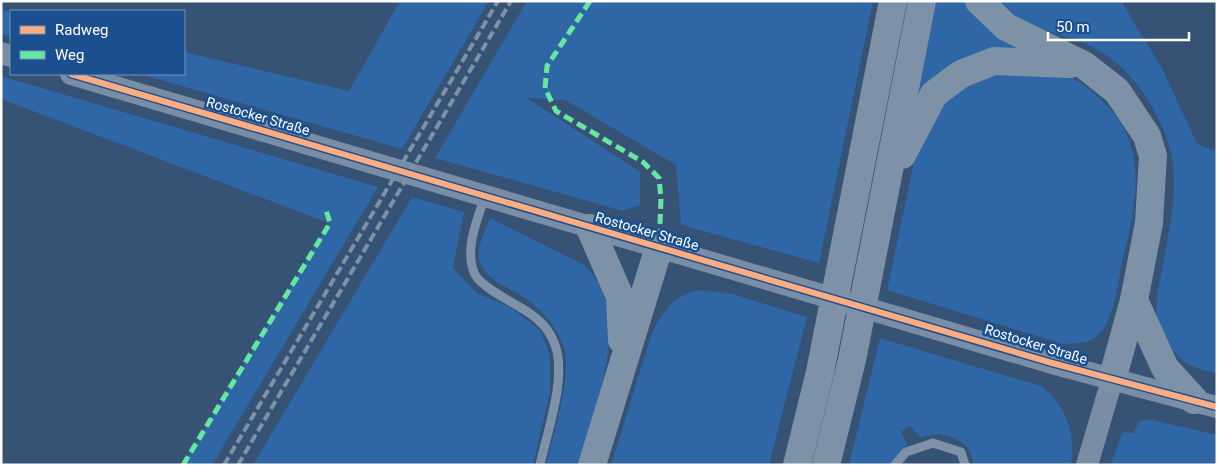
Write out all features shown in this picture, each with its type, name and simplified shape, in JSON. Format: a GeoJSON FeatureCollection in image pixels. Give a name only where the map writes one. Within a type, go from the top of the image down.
{"type":"FeatureCollection","features":[{"type":"Feature","properties":{"kind":"highway"},"geometry":{"type":"LineString","coordinates":[[796,465],[820,372],[893,1]]}},
{"type":"Feature","properties":{"kind":"highway"},"geometry":{"type":"LineString","coordinates":[[826,465],[852,360],[922,1]]}},
{"type":"Feature","properties":{"kind":"highway"},"geometry":{"type":"LineString","coordinates":[[979,1],[1006,27],[1084,65],[1118,91],[1147,136],[1153,156],[1149,224],[1134,300],[1112,380]]}},
{"type":"Feature","properties":{"kind":"highway"},"geometry":{"type":"LineString","coordinates":[[886,188],[934,94],[961,74],[994,61],[1084,65]]}},
{"type":"Feature","properties":{"kind":"highway"},"geometry":{"type":"LineString","coordinates":[[590,228],[620,297],[623,362]]}},
{"type":"Feature","properties":{"kind":"highway"},"geometry":{"type":"LineString","coordinates":[[592,465],[659,247]]}},
{"type":"Feature","properties":{"kind":"highway"},"geometry":{"type":"LineString","coordinates":[[1134,300],[1164,368],[1205,404]]}},
{"type":"Feature","properties":{"kind":"street","name":"Rostocker Straße"},"geometry":{"type":"LineString","coordinates":[[74,75],[1112,380],[1205,404]]}},
{"type":"Feature","properties":{"kind":"street"},"geometry":{"type":"LineString","coordinates":[[1087,465],[1112,380]]}},
{"type":"Feature","properties":{"kind":"lane"},"geometry":{"type":"LineString","coordinates":[[485,195],[471,246],[471,264],[477,279],[531,313],[545,327],[556,345],[558,365],[557,386],[540,465]]}},
{"type":"Feature","properties":{"kind":"lane"},"geometry":{"type":"LineString","coordinates":[[895,465],[906,452],[933,443],[961,452],[966,465]]}},
{"type":"Feature","properties":{"kind":"shaded area"},"geometry":{"type":"Polygon","coordinates":[[[400,1],[489,1],[402,149],[143,75],[185,75],[185,52],[349,91],[400,1]]]}},
{"type":"Feature","properties":{"kind":"shaded area"},"geometry":{"type":"Polygon","coordinates":[[[527,1],[873,1],[819,263],[681,225],[676,165],[565,100],[527,98],[640,172],[640,205],[623,211],[435,158],[527,1]]]}},
{"type":"Feature","properties":{"kind":"shaded area"},"geometry":{"type":"Polygon","coordinates":[[[933,1],[968,1],[1024,47],[914,105],[933,1]]]}},
{"type":"Feature","properties":{"kind":"shaded area"},"geometry":{"type":"Polygon","coordinates":[[[995,1],[1121,1],[1163,70],[1197,144],[1217,152],[1217,374],[1192,366],[1180,358],[1168,344],[1158,322],[1157,296],[1173,208],[1174,176],[1169,146],[1156,113],[1136,83],[1110,58],[1095,48],[1079,41],[1034,27],[1014,17],[995,1]]]}},
{"type":"Feature","properties":{"kind":"shaded area"},"geometry":{"type":"Polygon","coordinates":[[[1,9],[10,12],[10,37],[1,34],[1,9]]]}},
{"type":"Feature","properties":{"kind":"shaded area"},"geometry":{"type":"Polygon","coordinates":[[[996,72],[1048,73],[1064,75],[1074,79],[1099,98],[1116,116],[1127,135],[1136,175],[1132,218],[1111,313],[1102,330],[1096,337],[1088,341],[1063,344],[887,290],[920,134],[939,104],[965,84],[996,72]]]}},
{"type":"Feature","properties":{"kind":"shaded area"},"geometry":{"type":"Polygon","coordinates":[[[1,76],[378,187],[212,465],[183,465],[329,223],[1,99],[1,76]]]}},
{"type":"Feature","properties":{"kind":"shaded area"},"geometry":{"type":"Polygon","coordinates":[[[412,197],[464,212],[453,268],[477,293],[510,307],[540,330],[550,356],[550,392],[533,465],[253,465],[412,197]]]}},
{"type":"Feature","properties":{"kind":"shaded area"},"geometry":{"type":"Polygon","coordinates":[[[490,218],[585,265],[605,298],[610,321],[604,376],[578,465],[546,465],[564,389],[566,360],[564,348],[550,321],[540,310],[522,296],[492,278],[482,267],[478,254],[490,218]]]}},
{"type":"Feature","properties":{"kind":"shaded area"},"geometry":{"type":"Polygon","coordinates":[[[700,290],[732,294],[807,317],[769,465],[611,465],[655,327],[664,312],[675,300],[690,292],[700,290]]]}},
{"type":"Feature","properties":{"kind":"shaded area"},"geometry":{"type":"Polygon","coordinates":[[[880,338],[1041,386],[1057,402],[1067,421],[1072,442],[1071,465],[974,465],[969,451],[958,440],[939,434],[920,438],[910,425],[901,432],[907,444],[891,465],[849,465],[880,338]]]}},
{"type":"Feature","properties":{"kind":"shaded area"},"geometry":{"type":"Polygon","coordinates":[[[1148,419],[1217,435],[1217,465],[1110,465],[1123,432],[1133,433],[1139,422],[1148,419]]]}},
{"type":"Feature","properties":{"kind":"railway"},"geometry":{"type":"LineString","coordinates":[[224,465],[498,1]]}},
{"type":"Feature","properties":{"kind":"railway"},"geometry":{"type":"LineString","coordinates":[[238,465],[511,1]]}},
{"type":"Feature","properties":{"kind":"marked path"},"geometry":{"type":"LineString","coordinates":[[590,1],[547,66],[545,88],[556,111],[643,162],[659,178],[661,199],[659,247]]}},
{"type":"Feature","properties":{"kind":"marked path"},"geometry":{"type":"LineString","coordinates":[[183,465],[330,223],[326,210]]}},
{"type":"Feature","properties":{"kind":"cycle path"},"geometry":{"type":"LineString","coordinates":[[74,75],[1052,363],[1217,407]]}}]}
